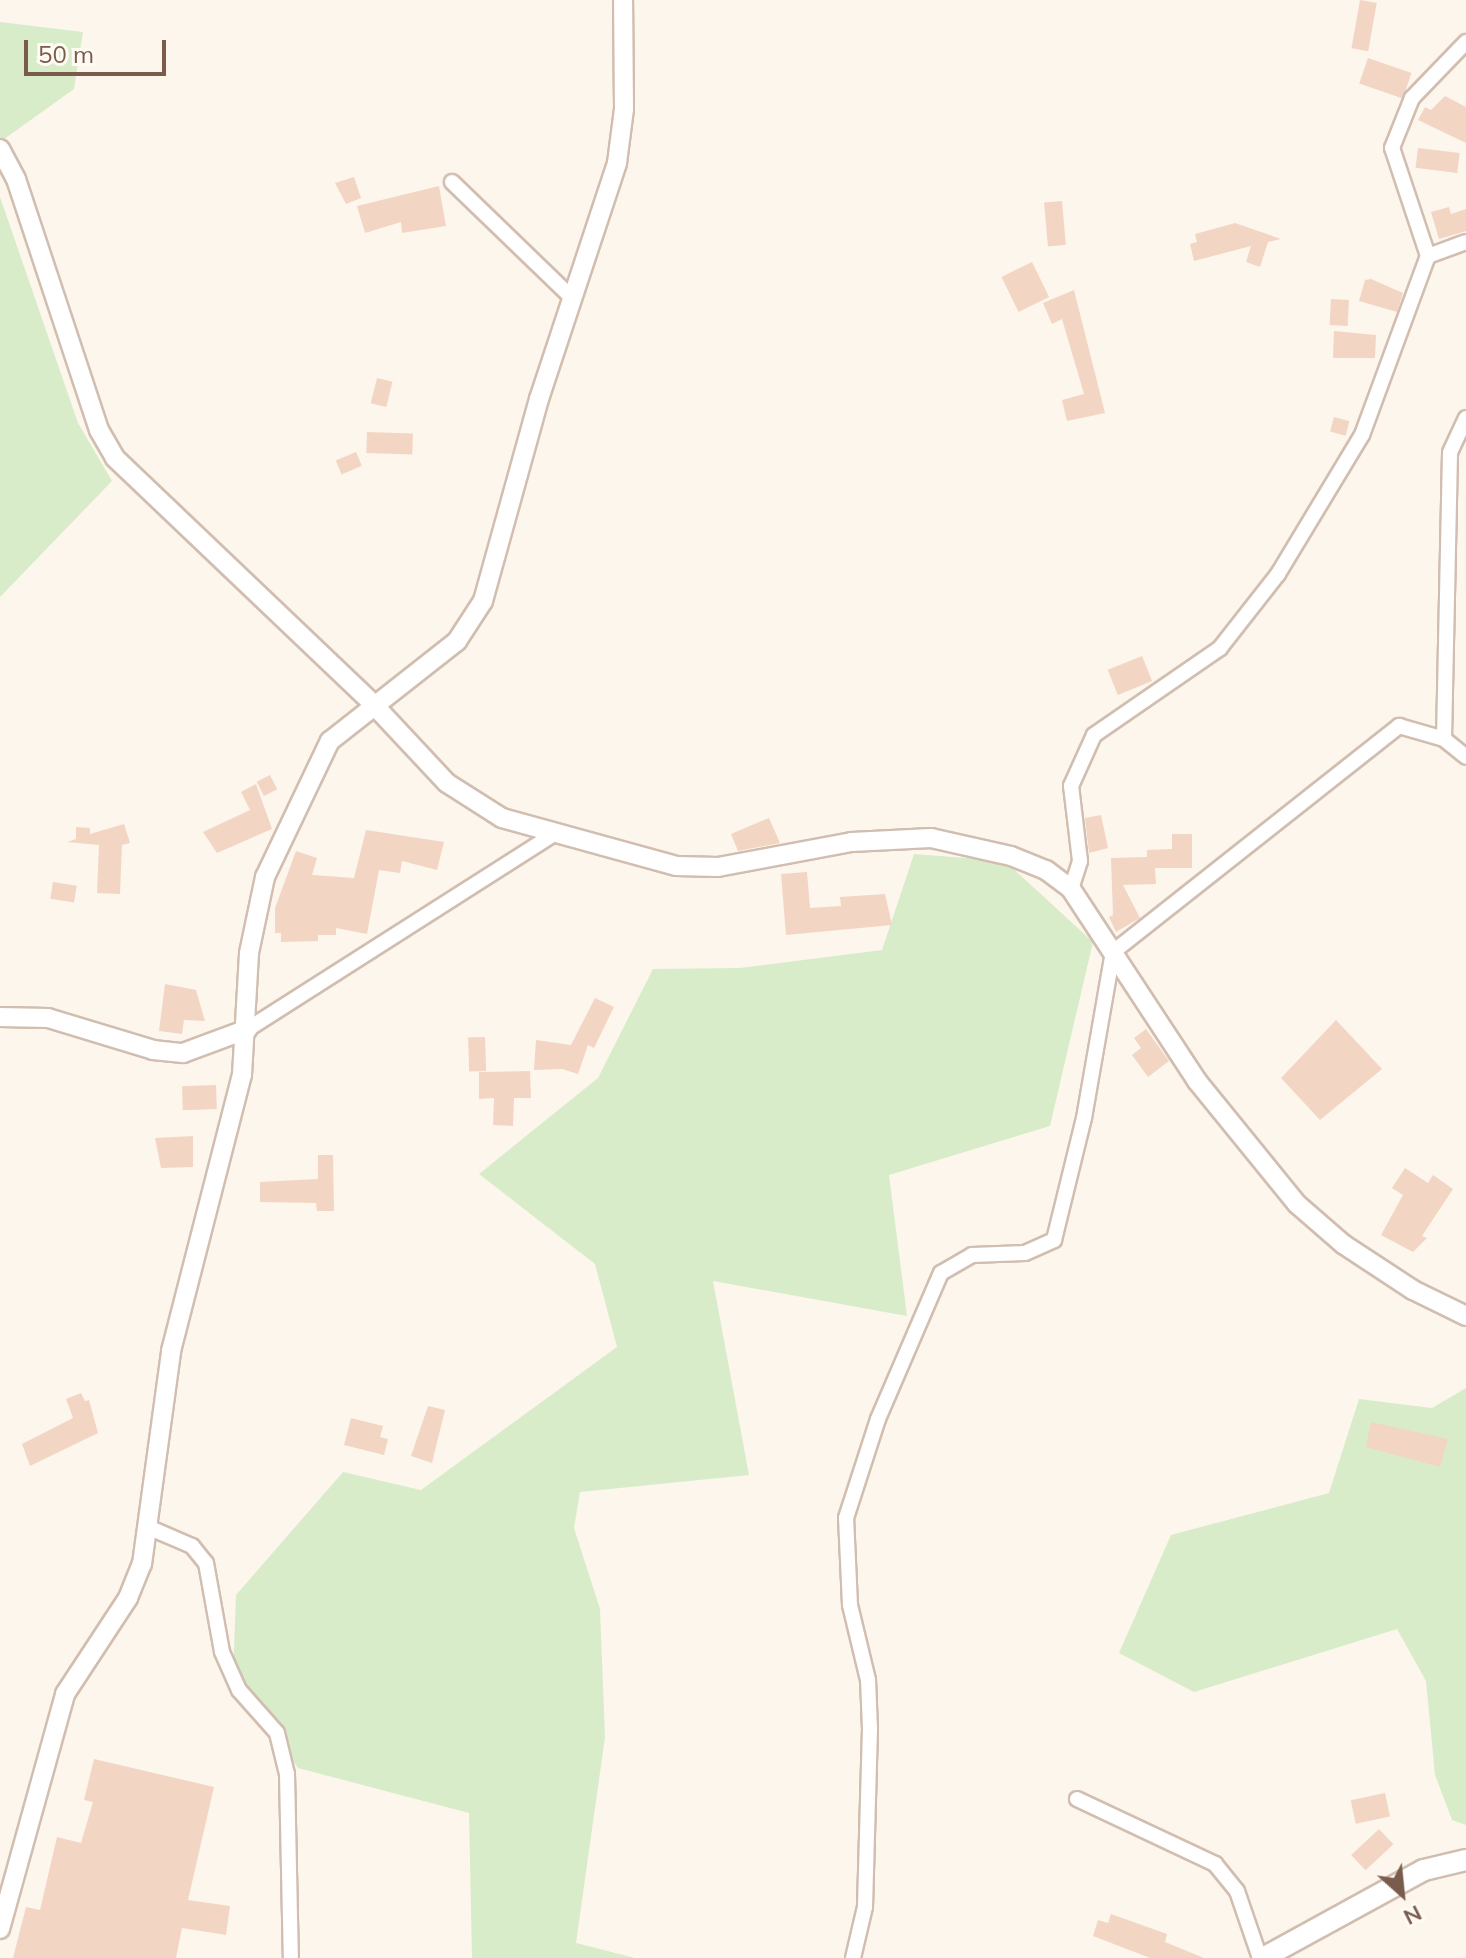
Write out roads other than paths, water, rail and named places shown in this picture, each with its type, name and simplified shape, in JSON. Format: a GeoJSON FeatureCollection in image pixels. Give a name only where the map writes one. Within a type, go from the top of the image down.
{"type":"FeatureCollection","features":[{"type":"Feature","properties":{"kind":"main road"},"geometry":{"type":"LineString","coordinates":[[1261,1958],[1424,1870],[1466,1860]]}},
{"type":"Feature","properties":{"kind":"street"},"geometry":{"type":"LineString","coordinates":[[0,1929],[65,1694],[128,1598],[150,1528],[171,1351],[242,1075],[248,1029],[249,953],[265,877],[313,768],[330,741],[373,704],[457,641],[483,601],[570,296],[605,208],[617,163],[624,109],[623,0]]}},
{"type":"Feature","properties":{"kind":"street"},"geometry":{"type":"LineString","coordinates":[[1071,889],[1080,861],[1069,806],[1077,766],[1094,735],[1220,648],[1278,574],[1362,435],[1428,256],[1392,148],[1412,98],[1466,42]]}},
{"type":"Feature","properties":{"kind":"street"},"geometry":{"type":"LineString","coordinates":[[0,149],[16,179],[99,430],[115,458],[373,704],[447,783],[502,818],[636,859],[718,867],[852,842],[931,838],[1011,856],[1046,870],[1071,889],[1197,1081],[1297,1204],[1343,1244],[1413,1290],[1466,1316]]}},
{"type":"Feature","properties":{"kind":"street"},"geometry":{"type":"LineString","coordinates":[[452,182],[570,296]]}},
{"type":"Feature","properties":{"kind":"street"},"geometry":{"type":"LineString","coordinates":[[1428,256],[1466,242]]}},
{"type":"Feature","properties":{"kind":"street"},"geometry":{"type":"LineString","coordinates":[[1444,739],[1450,453],[1466,418]]}},
{"type":"Feature","properties":{"kind":"street"},"geometry":{"type":"LineString","coordinates":[[853,1958],[865,1907],[870,1729],[868,1680],[850,1605],[846,1518],[878,1419],[941,1273],[972,1255],[1025,1253],[1054,1240],[1084,1118],[1113,952],[1399,726],[1444,739],[1466,757]]}},
{"type":"Feature","properties":{"kind":"street"},"geometry":{"type":"LineString","coordinates":[[0,1017],[48,1018],[153,1050],[183,1053],[248,1029],[554,834]]}},
{"type":"Feature","properties":{"kind":"street"},"geometry":{"type":"LineString","coordinates":[[150,1528],[192,1546],[206,1563],[222,1652],[239,1690],[277,1733],[287,1774],[291,1958]]}},
{"type":"Feature","properties":{"kind":"street"},"geometry":{"type":"LineString","coordinates":[[1077,1799],[1215,1864],[1237,1891],[1261,1958]]}}]}
